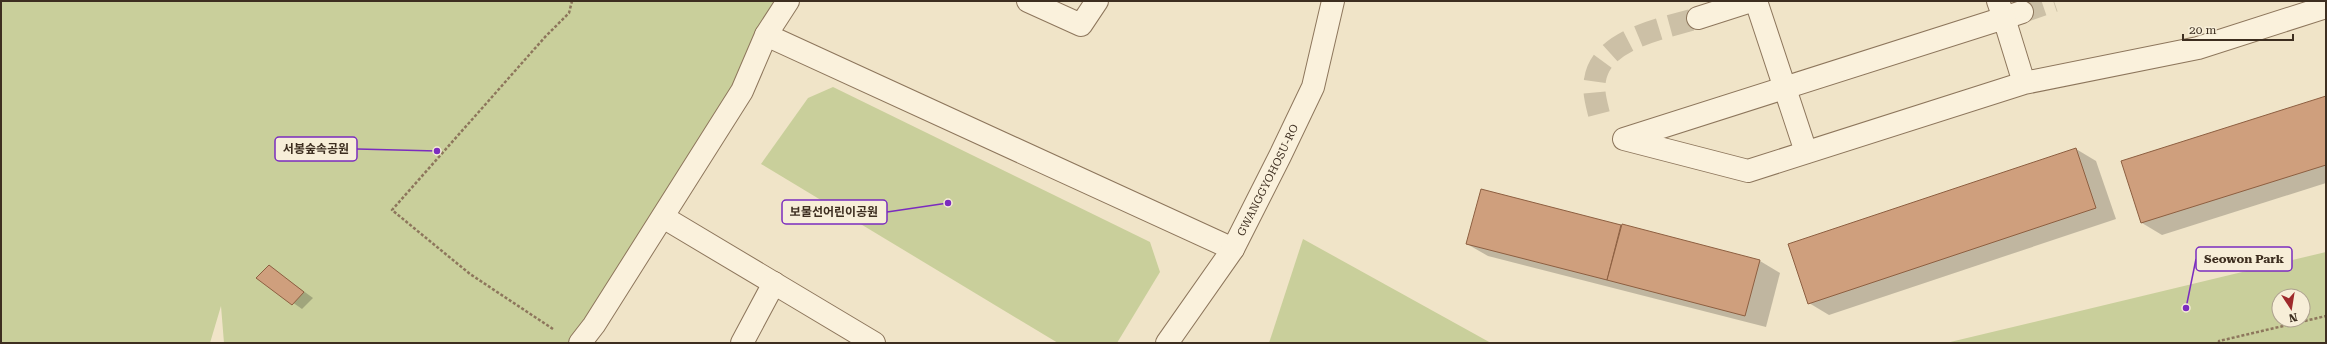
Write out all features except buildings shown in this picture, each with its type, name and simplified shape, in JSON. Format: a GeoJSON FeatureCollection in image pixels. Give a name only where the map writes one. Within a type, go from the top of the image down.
{"type":"FeatureCollection","features":[{"type":"Feature","properties":{"kind":"street"},"geometry":{"type":"LineString","coordinates":[[580,343],[594,325],[742,91],[766,35],[788,1]]}},
{"type":"Feature","properties":{"kind":"street"},"geometry":{"type":"LineString","coordinates":[[1028,1],[1081,25],[1097,1]]}},
{"type":"Feature","properties":{"kind":"street","name":"GWANGGYOHOSU-RO"},"geometry":{"type":"LineString","coordinates":[[1167,343],[1233,248],[1314,86],[1333,1]]}},
{"type":"Feature","properties":{"kind":"street"},"geometry":{"type":"LineString","coordinates":[[1698,18],[1751,1]]}},
{"type":"Feature","properties":{"kind":"street"},"geometry":{"type":"LineString","coordinates":[[1756,1],[1806,152]]}},
{"type":"Feature","properties":{"kind":"street"},"geometry":{"type":"LineString","coordinates":[[2024,83],[2008,10],[1785,88],[1624,139],[1748,171],[2024,83],[2198,48],[2326,7]]}},
{"type":"Feature","properties":{"kind":"street"},"geometry":{"type":"LineString","coordinates":[[766,35],[1233,248]]}},
{"type":"Feature","properties":{"kind":"street"},"geometry":{"type":"LineString","coordinates":[[663,217],[874,343]]}},
{"type":"Feature","properties":{"kind":"street"},"geometry":{"type":"LineString","coordinates":[[742,343],[774,283]]}},
{"type":"Feature","properties":{"kind":"path"},"geometry":{"type":"LineString","coordinates":[[555,330],[470,274],[392,210],[544,37],[569,13],[572,1]]}},
{"type":"Feature","properties":{"kind":"path"},"geometry":{"type":"LineString","coordinates":[[2219,343],[2219,341],[2326,316]]}},
{"type":"Feature","properties":{"kind":"green space"},"geometry":{"type":"Polygon","coordinates":[[[1,1],[788,1],[580,343],[224,343],[221,306],[210,343],[1,343],[1,1]]]}},
{"type":"Feature","properties":{"kind":"green space"},"geometry":{"type":"Polygon","coordinates":[[[833,87],[1150,242],[1160,272],[1117,343],[1058,343],[761,164],[808,98],[833,87]]]}},
{"type":"Feature","properties":{"kind":"green space"},"geometry":{"type":"Polygon","coordinates":[[[1303,239],[1491,343],[1269,343],[1303,239]]]}},
{"type":"Feature","properties":{"kind":"green space"},"geometry":{"type":"Polygon","coordinates":[[[2326,252],[2326,343],[1946,343],[2326,252]]]}},
{"type":"Feature","properties":{"kind":"tunnel"},"geometry":{"type":"LineString","coordinates":[[2022,12],[2054,1]]}},
{"type":"Feature","properties":{"kind":"tunnel"},"geometry":{"type":"LineString","coordinates":[[1599,114],[1594,84],[1600,66],[1609,54],[1637,37],[1698,18]]}},
{"type":"Feature","properties":{"kind":"place","name":"서봉숲속공원"},"geometry":{"type":"Point","coordinates":[437,151]}},
{"type":"Feature","properties":{"kind":"place","name":"보물선어린이공원"},"geometry":{"type":"Point","coordinates":[948,203]}},
{"type":"Feature","properties":{"kind":"place","name":"Seowon Park"},"geometry":{"type":"Point","coordinates":[2186,308]}}]}
